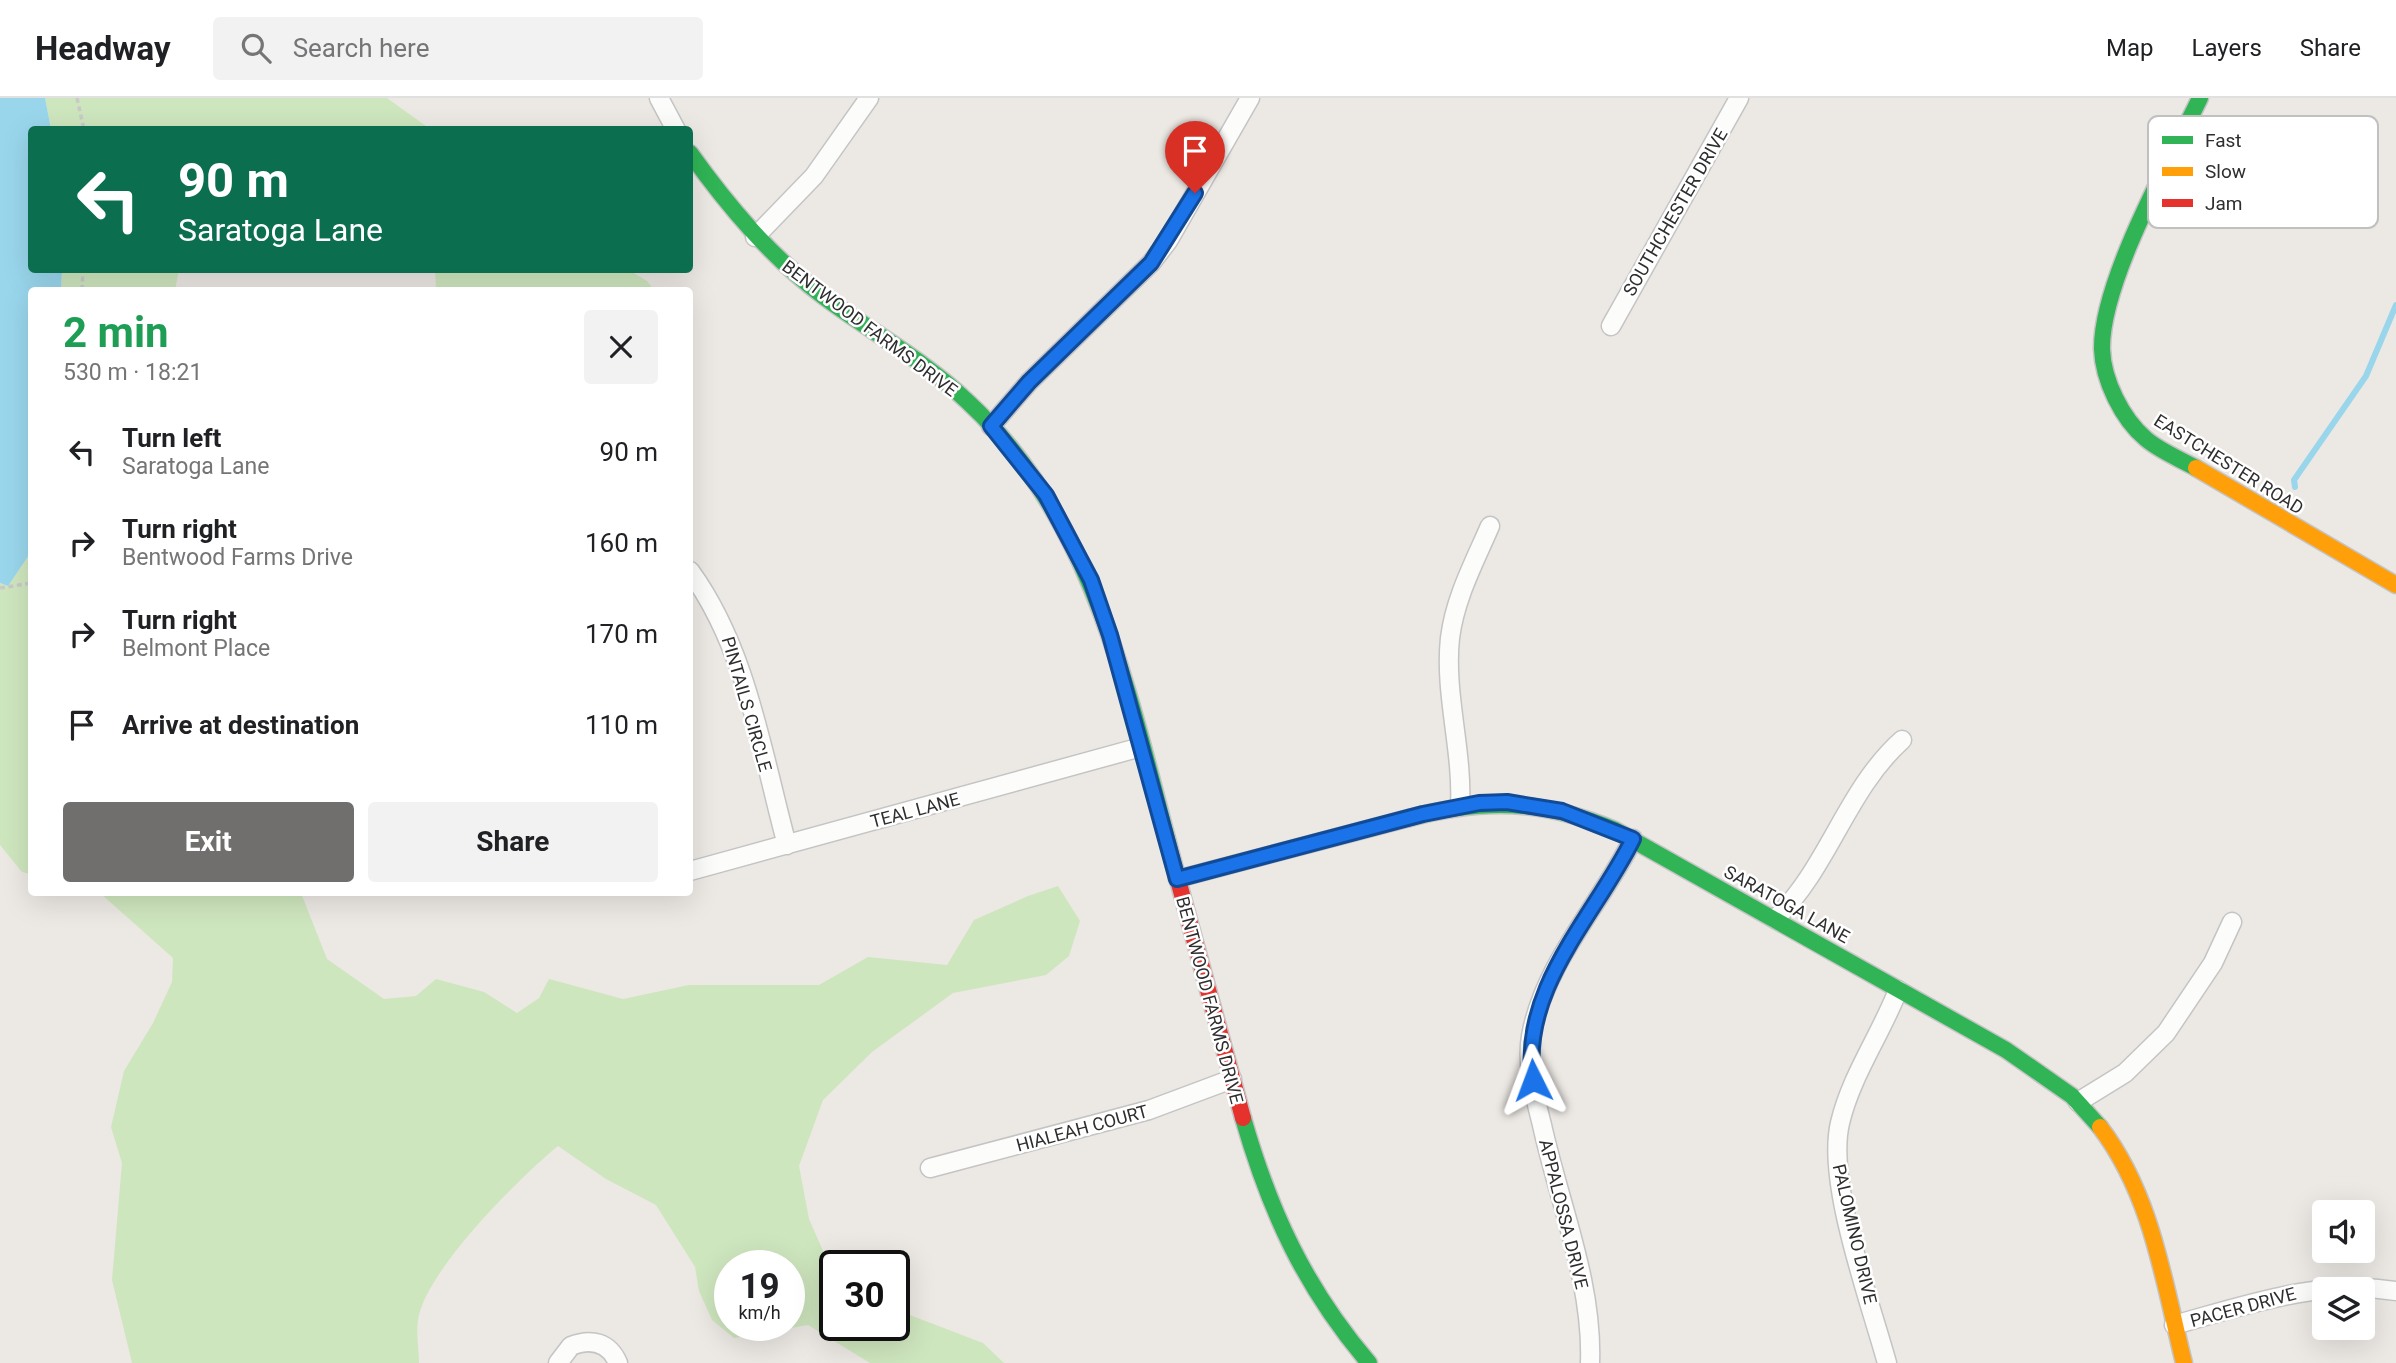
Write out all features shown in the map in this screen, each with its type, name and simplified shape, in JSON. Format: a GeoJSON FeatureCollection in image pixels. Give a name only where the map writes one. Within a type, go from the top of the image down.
{"type":"FeatureCollection","features":[{"type":"Feature","properties":{"kind":"street"},"geometry":{"type":"LineString","coordinates":[[659,98],[674,126]]}},
{"type":"Feature","properties":{"kind":"street"},"geometry":{"type":"LineString","coordinates":[[755,237],[814,176],[869,98]]}},
{"type":"Feature","properties":{"kind":"street"},"geometry":{"type":"LineString","coordinates":[[991,426],[1029,382],[1151,263],[1168,241],[1250,98]]}},
{"type":"Feature","properties":{"kind":"street","name":"SOUTHCHESTER DRIVE"},"geometry":{"type":"LineString","coordinates":[[1611,326],[1740,98]]}},
{"type":"Feature","properties":{"kind":"street","name":"EASTCHESTER ROAD"},"geometry":{"type":"LineString","coordinates":[[2192,116],[2200,98]]}},
{"type":"Feature","properties":{"kind":"street","name":"BENTWOOD FARMS DRIVE"},"geometry":{"type":"LineString","coordinates":[[693,158],[720,198],[755,237],[823,296],[941,377],[991,426],[1053,506],[1091,580],[1110,635],[1261,1181],[1277,1223],[1317,1296],[1369,1363]]}},
{"type":"Feature","properties":{"kind":"street","name":"EASTCHESTER ROAD"},"geometry":{"type":"LineString","coordinates":[[2148,215],[2106,310],[2101,349],[2114,393],[2127,418],[2146,439],[2396,585]]}},
{"type":"Feature","properties":{"kind":"street"},"geometry":{"type":"LineString","coordinates":[[1460,806],[1461,778],[1450,671],[1450,641],[1461,592],[1490,526]]}},
{"type":"Feature","properties":{"kind":"street","name":"PINTAILS CIRCLE"},"geometry":{"type":"LineString","coordinates":[[693,575],[729,638],[787,845]]}},
{"type":"Feature","properties":{"kind":"street"},"geometry":{"type":"LineString","coordinates":[[1776,919],[1794,902],[1815,871],[1863,781],[1881,759],[1902,740]]}},
{"type":"Feature","properties":{"kind":"street","name":"TEAL LANE"},"geometry":{"type":"LineString","coordinates":[[693,870],[1141,747]]}},
{"type":"Feature","properties":{"kind":"street","name":"SARATOGA LANE"},"geometry":{"type":"LineString","coordinates":[[1177,879],[1460,806],[1507,802],[1535,805],[1589,819],[1633,839],[2006,1050],[2051,1079],[2078,1102],[2108,1137],[2134,1186],[2153,1238],[2184,1363]]}},
{"type":"Feature","properties":{"kind":"street","name":"APPALOSSA DRIVE"},"geometry":{"type":"LineString","coordinates":[[1590,1363],[1591,1333],[1576,1255],[1535,1094],[1531,1038],[1548,985],[1633,839]]}},
{"type":"Feature","properties":{"kind":"street"},"geometry":{"type":"LineString","coordinates":[[2078,1102],[2125,1073],[2166,1032],[2213,963],[2232,922]]}},
{"type":"Feature","properties":{"kind":"street","name":"PALOMINO DRIVE"},"geometry":{"type":"LineString","coordinates":[[1887,1363],[1847,1216],[1835,1147],[1850,1094],[1898,990]]}},
{"type":"Feature","properties":{"kind":"street","name":"HIALEAH COURT"},"geometry":{"type":"LineString","coordinates":[[930,1168],[1149,1110],[1232,1079]]}},
{"type":"Feature","properties":{"kind":"street","name":"PACER DRIVE"},"geometry":{"type":"LineString","coordinates":[[2174,1325],[2313,1289],[2345,1287],[2396,1291]]}},
{"type":"Feature","properties":{"kind":"street"},"geometry":{"type":"LineString","coordinates":[[558,1363],[571,1346],[592,1341],[611,1351],[618,1363]]}},
{"type":"Feature","properties":{"kind":"path"},"geometry":{"type":"LineString","coordinates":[[77,98],[84,126]]}},
{"type":"Feature","properties":{"kind":"path"},"geometry":{"type":"LineString","coordinates":[[0,588],[28,584]]}},
{"type":"Feature","properties":{"kind":"green space"},"geometry":{"type":"Polygon","coordinates":[[[45,98],[387,98],[426,126],[50,126],[45,98]]]}},
{"type":"Feature","properties":{"kind":"green space"},"geometry":{"type":"Polygon","coordinates":[[[62,273],[178,273],[176,287],[61,287],[62,273]]]}},
{"type":"Feature","properties":{"kind":"green space"},"geometry":{"type":"Polygon","coordinates":[[[435,273],[634,273],[652,287],[436,287],[435,273]]]}},
{"type":"Feature","properties":{"kind":"green space"},"geometry":{"type":"Polygon","coordinates":[[[28,556],[28,873],[22,872],[0,845],[0,583],[8,586],[28,556]]]}},
{"type":"Feature","properties":{"kind":"green space"},"geometry":{"type":"Polygon","coordinates":[[[1058,886],[1080,921],[1069,956],[1046,975],[953,993],[872,1052],[823,1100],[799,1166],[809,1219],[823,1250],[819,1250],[819,1332],[805,1326],[805,1250],[714,1250],[714,1322],[699,1291],[695,1267],[656,1205],[606,1179],[558,1146],[521,1179],[476,1226],[437,1276],[424,1300],[418,1320],[419,1363],[132,1363],[112,1280],[122,1163],[111,1127],[124,1071],[153,1023],[172,982],[173,958],[103,896],[302,896],[327,959],[384,999],[416,996],[436,979],[484,992],[517,1013],[539,998],[549,979],[623,999],[689,985],[819,985],[868,957],[947,965],[974,920],[1058,886]]]}},
{"type":"Feature","properties":{"kind":"green space"},"geometry":{"type":"Polygon","coordinates":[[[910,1315],[983,1343],[1004,1363],[870,1363],[834,1341],[910,1341],[910,1315]]]}},
{"type":"Feature","properties":{"kind":"water"},"geometry":{"type":"Polygon","coordinates":[[[0,98],[45,98],[50,126],[28,126],[28,273],[62,273],[61,287],[28,287],[28,556],[8,586],[0,583],[0,98]]]}},
{"type":"Feature","properties":{"kind":"waterway"},"geometry":{"type":"LineString","coordinates":[[2295,487],[2294,480],[2366,376],[2396,305]]}},
{"type":"Feature","properties":{"kind":"traffic: fast"},"geometry":{"type":"LineString","coordinates":[[2191,116],[2200,98]]}},
{"type":"Feature","properties":{"kind":"traffic: fast"},"geometry":{"type":"LineString","coordinates":[[693,157],[735,211],[804,281],[915,359],[968,402],[1013,451],[1050,505],[1081,563],[1106,624],[1178,880]]}},
{"type":"Feature","properties":{"kind":"traffic: fast"},"geometry":{"type":"LineString","coordinates":[[2148,203],[2113,290],[2105,322],[2103,361],[2115,398],[2137,431],[2164,451],[2196,468]]}},
{"type":"Feature","properties":{"kind":"traffic: fast"},"geometry":{"type":"LineString","coordinates":[[1409,818],[1463,807],[1513,805],[1563,813],[1615,830],[2006,1050],[2072,1096],[2100,1127]]}},
{"type":"Feature","properties":{"kind":"traffic: fast"},"geometry":{"type":"LineString","coordinates":[[1243,1118],[1265,1185],[1292,1248],[1326,1306],[1369,1363]]}},
{"type":"Feature","properties":{"kind":"traffic: slow"},"geometry":{"type":"LineString","coordinates":[[2196,468],[2396,585]]}},
{"type":"Feature","properties":{"kind":"traffic: slow"},"geometry":{"type":"LineString","coordinates":[[2100,1127],[2118,1153],[2144,1210],[2184,1363]]}},
{"type":"Feature","properties":{"kind":"traffic: jam"},"geometry":{"type":"LineString","coordinates":[[1177,879],[1409,818]]}},
{"type":"Feature","properties":{"kind":"traffic: jam"},"geometry":{"type":"LineString","coordinates":[[1178,880],[1243,1118]]}},
{"type":"Feature","properties":{"kind":"route"},"geometry":{"type":"LineString","coordinates":[[1195,193],[1168,241],[1151,263],[1029,382],[991,426],[1046,495],[1068,531],[1091,580],[1110,635],[1177,879],[1423,814],[1479,803],[1507,802],[1562,811],[1589,819],[1633,839],[1548,985],[1531,1038],[1533,1080]]}}]}
